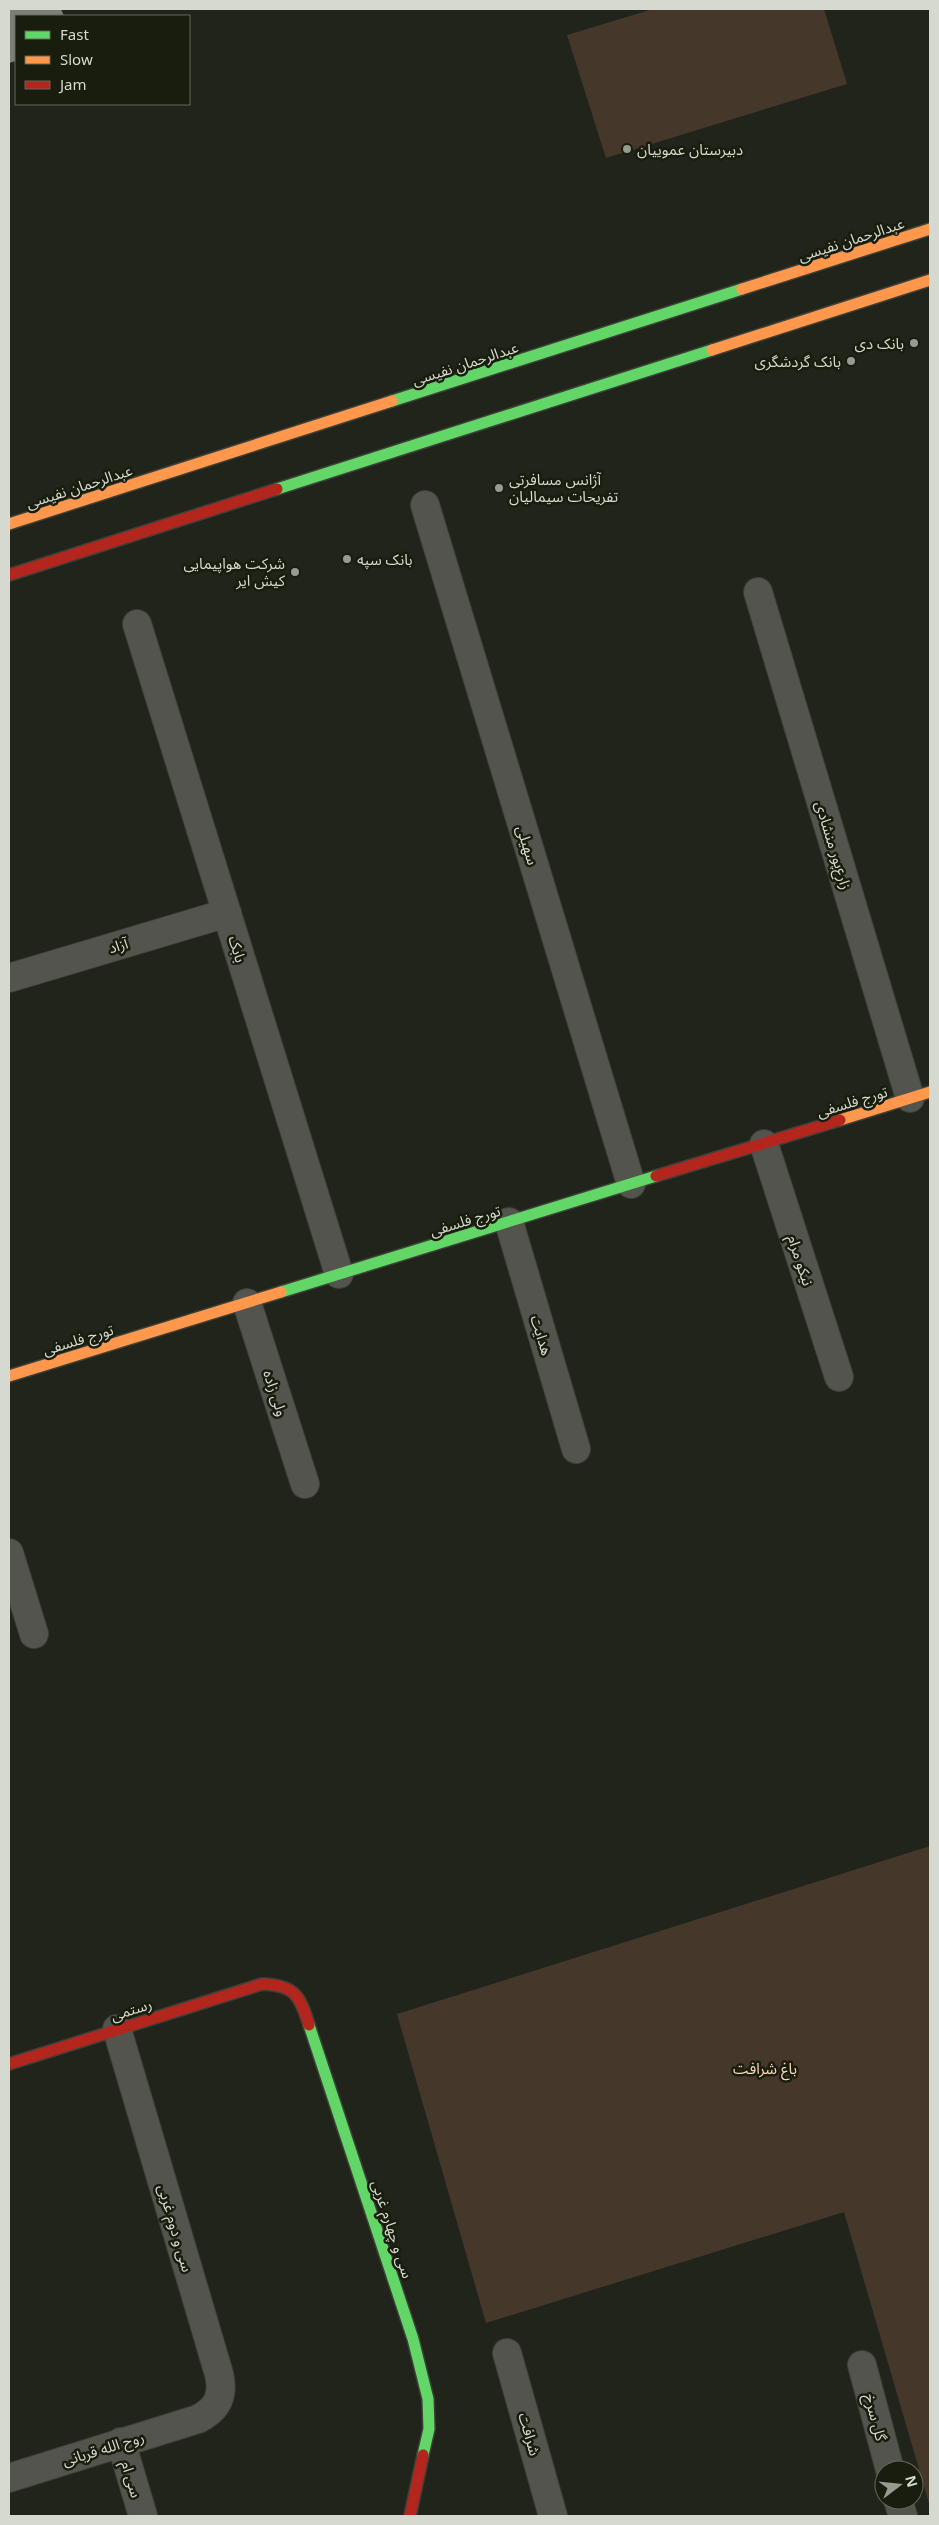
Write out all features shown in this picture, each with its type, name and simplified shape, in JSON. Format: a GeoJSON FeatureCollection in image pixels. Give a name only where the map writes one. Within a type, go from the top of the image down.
{"type":"FeatureCollection","features":[{"type":"Feature","properties":{"kind":"main road","name":"عبدالرحمان نفیسی"},"geometry":{"type":"LineString","coordinates":[[9,524],[930,229]]}},
{"type":"Feature","properties":{"kind":"main road"},"geometry":{"type":"LineString","coordinates":[[9,575],[930,280]]}},
{"type":"Feature","properties":{"kind":"main road","name":"تورج فلسفی"},"geometry":{"type":"LineString","coordinates":[[9,1376],[920,1095]]}},
{"type":"Feature","properties":{"kind":"main road","name":"رستمی"},"geometry":{"type":"LineString","coordinates":[[9,2064],[262,1984]]}},
{"type":"Feature","properties":{"kind":"main road","name":"سی و چهارم غربی"},"geometry":{"type":"LineString","coordinates":[[262,1984],[288,1988],[295,1991],[301,2000],[413,2339],[428,2399],[429,2429],[410,2516]]}},
{"type":"Feature","properties":{"kind":"street","name":"سهیلی"},"geometry":{"type":"LineString","coordinates":[[425,505],[631,1184]]}},
{"type":"Feature","properties":{"kind":"street","name":"زارع‌پور منشادی"},"geometry":{"type":"LineString","coordinates":[[758,592],[920,1095]]}},
{"type":"Feature","properties":{"kind":"street","name":"بابک"},"geometry":{"type":"LineString","coordinates":[[136,624],[339,1274]]}},
{"type":"Feature","properties":{"kind":"street","name":"آزاد"},"geometry":{"type":"LineString","coordinates":[[9,978],[226,913]]}},
{"type":"Feature","properties":{"kind":"street","name":"نیکو مرام"},"geometry":{"type":"LineString","coordinates":[[764,1144],[839,1377]]}},
{"type":"Feature","properties":{"kind":"street","name":"هدایت"},"geometry":{"type":"LineString","coordinates":[[509,1222],[576,1449]]}},
{"type":"Feature","properties":{"kind":"street","name":"ولی زاده"},"geometry":{"type":"LineString","coordinates":[[247,1303],[305,1484]]}},
{"type":"Feature","properties":{"kind":"street"},"geometry":{"type":"LineString","coordinates":[[9,1553],[34,1634]]}},
{"type":"Feature","properties":{"kind":"street","name":"سی و دوم غربی"},"geometry":{"type":"LineString","coordinates":[[117,2029],[221,2384],[221,2396],[216,2404],[208,2414],[198,2419]]}},
{"type":"Feature","properties":{"kind":"street","name":"شرافت"},"geometry":{"type":"LineString","coordinates":[[507,2353],[553,2516]]}},
{"type":"Feature","properties":{"kind":"street","name":"گل سرخ"},"geometry":{"type":"LineString","coordinates":[[862,2365],[887,2460]]}},
{"type":"Feature","properties":{"kind":"street","name":"روح الله قربانی"},"geometry":{"type":"LineString","coordinates":[[9,2478],[198,2419]]}},
{"type":"Feature","properties":{"kind":"street","name":"سی ام"},"geometry":{"type":"LineString","coordinates":[[121,2442],[144,2516]]}},
{"type":"Feature","properties":{"kind":"green space"},"geometry":{"type":"Polygon","coordinates":[[[653,9],[824,9],[847,84],[606,158],[567,35],[653,9]]]}},
{"type":"Feature","properties":{"kind":"green space","name":"باغ شرافت"},"geometry":{"type":"Polygon","coordinates":[[[930,1846],[930,2507],[924,2486],[924,2460],[916,2460],[844,2212],[486,2323],[397,2014],[930,1846]]]}},
{"type":"Feature","properties":{"kind":"building"},"geometry":{"type":"Polygon","coordinates":[[[9,9],[61,9],[64,15],[15,15],[15,61],[9,63],[9,9]]]}},
{"type":"Feature","properties":{"kind":"traffic: fast"},"geometry":{"type":"LineString","coordinates":[[392,401],[742,289]]}},
{"type":"Feature","properties":{"kind":"traffic: fast"},"geometry":{"type":"LineString","coordinates":[[277,489],[712,350]]}},
{"type":"Feature","properties":{"kind":"traffic: fast"},"geometry":{"type":"LineString","coordinates":[[281,1292],[656,1176]]}},
{"type":"Feature","properties":{"kind":"traffic: fast"},"geometry":{"type":"LineString","coordinates":[[309,2025],[413,2339],[428,2399],[429,2429],[423,2455]]}},
{"type":"Feature","properties":{"kind":"traffic: slow"},"geometry":{"type":"LineString","coordinates":[[742,289],[930,229]]}},
{"type":"Feature","properties":{"kind":"traffic: slow"},"geometry":{"type":"LineString","coordinates":[[712,350],[930,280]]}},
{"type":"Feature","properties":{"kind":"traffic: slow"},"geometry":{"type":"LineString","coordinates":[[9,524],[392,401]]}},
{"type":"Feature","properties":{"kind":"traffic: slow"},"geometry":{"type":"LineString","coordinates":[[840,1120],[930,1092]]}},
{"type":"Feature","properties":{"kind":"traffic: slow"},"geometry":{"type":"LineString","coordinates":[[9,1376],[281,1292]]}},
{"type":"Feature","properties":{"kind":"traffic: jam"},"geometry":{"type":"LineString","coordinates":[[9,575],[277,489]]}},
{"type":"Feature","properties":{"kind":"traffic: jam"},"geometry":{"type":"LineString","coordinates":[[656,1176],[840,1120]]}},
{"type":"Feature","properties":{"kind":"traffic: jam"},"geometry":{"type":"LineString","coordinates":[[9,2064],[262,1984],[282,1987],[294,1994],[302,2006],[309,2025]]}},
{"type":"Feature","properties":{"kind":"traffic: jam"},"geometry":{"type":"LineString","coordinates":[[410,2516],[423,2455]]}},
{"type":"Feature","properties":{"kind":"place","name":"دبیرستان عموییان"},"geometry":{"type":"Point","coordinates":[627,149]}},
{"type":"Feature","properties":{"kind":"place","name":"بانک دی"},"geometry":{"type":"Point","coordinates":[914,343]}},
{"type":"Feature","properties":{"kind":"place","name":"بانک گردشگری"},"geometry":{"type":"Point","coordinates":[851,361]}},
{"type":"Feature","properties":{"kind":"place","name":"آژانس مسافرتی تفریحات سیمالیان"},"geometry":{"type":"Point","coordinates":[499,488]}},
{"type":"Feature","properties":{"kind":"place","name":"بانک سپه"},"geometry":{"type":"Point","coordinates":[347,559]}},
{"type":"Feature","properties":{"kind":"place","name":"شرکت هواپیمایی کیش ایر"},"geometry":{"type":"Point","coordinates":[295,572]}}]}
